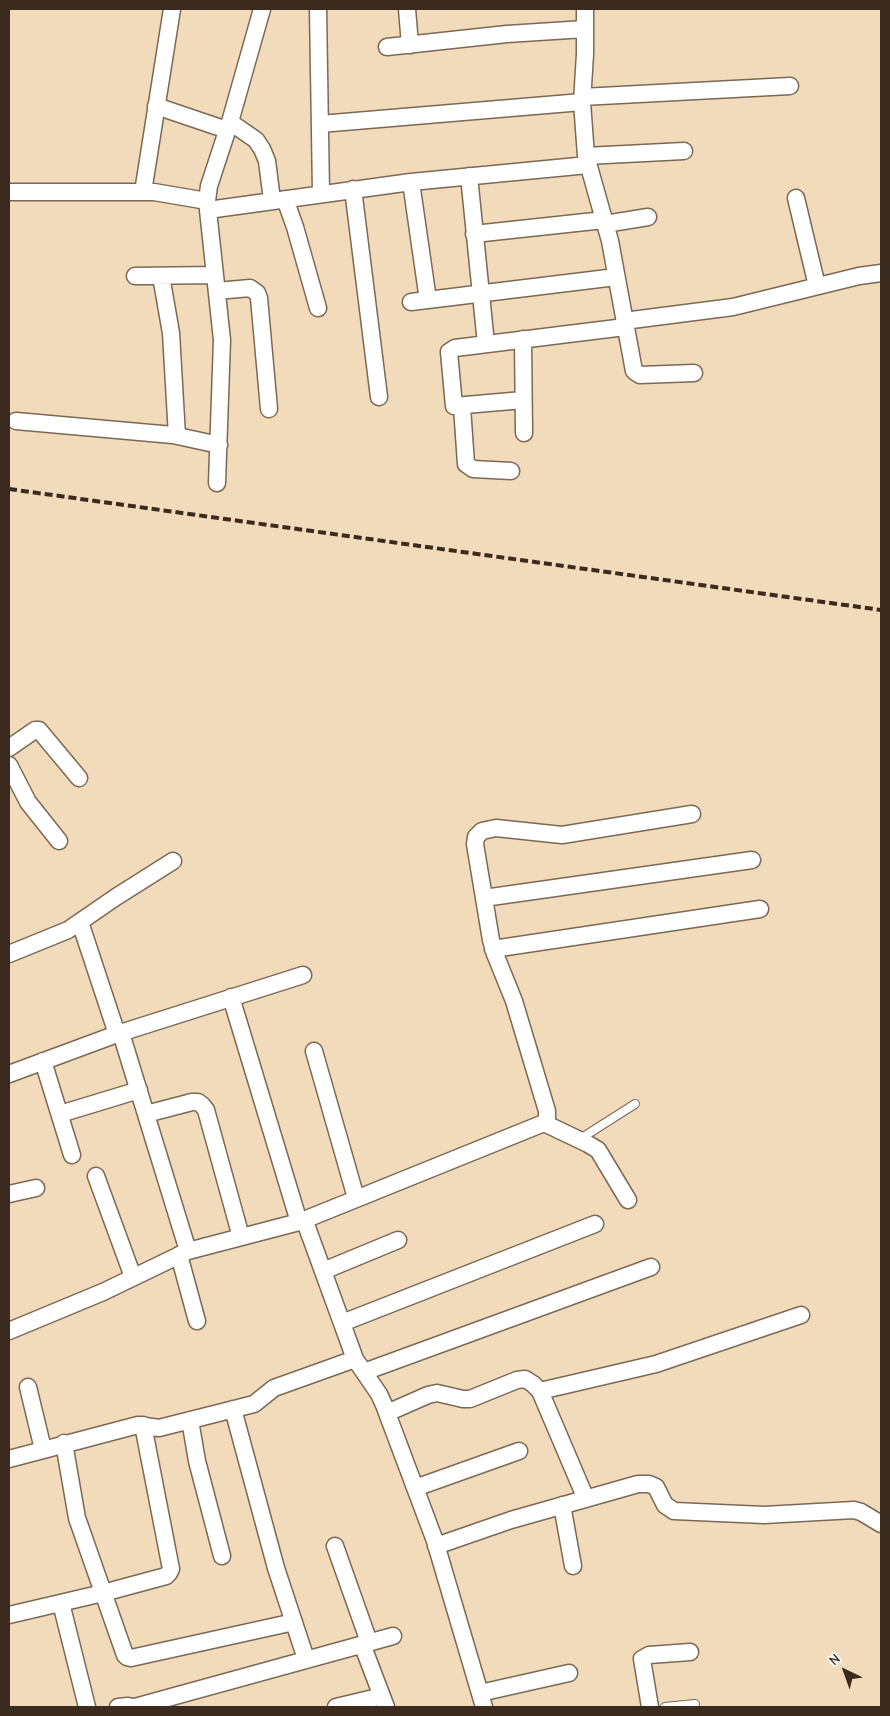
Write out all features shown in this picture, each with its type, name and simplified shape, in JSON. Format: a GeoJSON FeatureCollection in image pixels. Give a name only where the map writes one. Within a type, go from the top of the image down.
{"type":"FeatureCollection","features":[{"type":"Feature","properties":{"kind":"street"},"geometry":{"type":"LineString","coordinates":[[143,192],[172,9]]}},
{"type":"Feature","properties":{"kind":"street"},"geometry":{"type":"LineString","coordinates":[[217,483],[223,357],[207,205],[209,186],[262,9]]}},
{"type":"Feature","properties":{"kind":"street"},"geometry":{"type":"LineString","coordinates":[[318,9],[321,193]]}},
{"type":"Feature","properties":{"kind":"street"},"geometry":{"type":"LineString","coordinates":[[407,9],[410,45]]}},
{"type":"Feature","properties":{"kind":"street"},"geometry":{"type":"LineString","coordinates":[[586,9],[582,100],[587,160],[610,241],[634,371],[640,375],[694,373]]}},
{"type":"Feature","properties":{"kind":"street"},"geometry":{"type":"LineString","coordinates":[[387,48],[507,34],[585,29]]}},
{"type":"Feature","properties":{"kind":"street"},"geometry":{"type":"LineString","coordinates":[[320,124],[582,100],[790,86]]}},
{"type":"Feature","properties":{"kind":"street"},"geometry":{"type":"LineString","coordinates":[[156,106],[228,126],[256,140],[267,161],[278,200],[295,227],[318,308]]}},
{"type":"Feature","properties":{"kind":"street"},"geometry":{"type":"LineString","coordinates":[[9,192],[154,192],[207,205],[278,200],[587,160],[684,151]]}},
{"type":"Feature","properties":{"kind":"street"},"geometry":{"type":"LineString","coordinates":[[469,176],[486,344]]}},
{"type":"Feature","properties":{"kind":"street"},"geometry":{"type":"LineString","coordinates":[[411,182],[428,300]]}},
{"type":"Feature","properties":{"kind":"street"},"geometry":{"type":"LineString","coordinates":[[352,189],[379,396]]}},
{"type":"Feature","properties":{"kind":"street"},"geometry":{"type":"LineString","coordinates":[[796,198],[816,286]]}},
{"type":"Feature","properties":{"kind":"street"},"geometry":{"type":"LineString","coordinates":[[474,234],[648,217]]}},
{"type":"Feature","properties":{"kind":"street"},"geometry":{"type":"LineString","coordinates":[[523,400],[457,407],[453,404],[449,352],[455,348],[523,340],[733,307],[859,276],[881,274]]}},
{"type":"Feature","properties":{"kind":"street"},"geometry":{"type":"LineString","coordinates":[[135,276],[160,276],[216,283],[250,288],[257,293],[269,409]]}},
{"type":"Feature","properties":{"kind":"street"},"geometry":{"type":"LineString","coordinates":[[160,276],[171,333],[177,436]]}},
{"type":"Feature","properties":{"kind":"street"},"geometry":{"type":"LineString","coordinates":[[411,302],[616,277]]}},
{"type":"Feature","properties":{"kind":"street"},"geometry":{"type":"LineString","coordinates":[[523,340],[524,433]]}},
{"type":"Feature","properties":{"kind":"street"},"geometry":{"type":"LineString","coordinates":[[462,407],[466,464],[473,469],[511,471]]}},
{"type":"Feature","properties":{"kind":"street"},"geometry":{"type":"LineString","coordinates":[[16,421],[177,436],[219,445]]}},
{"type":"Feature","properties":{"kind":"street"},"geometry":{"type":"LineString","coordinates":[[9,748],[35,730],[39,730],[79,778]]}},
{"type":"Feature","properties":{"kind":"street"},"geometry":{"type":"LineString","coordinates":[[9,765],[28,802],[59,841]]}},
{"type":"Feature","properties":{"kind":"street"},"geometry":{"type":"LineString","coordinates":[[544,1123],[547,1115],[544,1102],[514,1000],[493,949],[475,844],[476,836],[482,831],[496,828],[562,835],[692,814]]}},
{"type":"Feature","properties":{"kind":"street"},"geometry":{"type":"LineString","coordinates":[[484,898],[752,860]]}},
{"type":"Feature","properties":{"kind":"street"},"geometry":{"type":"LineString","coordinates":[[9,954],[56,936],[174,861]]}},
{"type":"Feature","properties":{"kind":"street"},"geometry":{"type":"LineString","coordinates":[[493,949],[760,909]]}},
{"type":"Feature","properties":{"kind":"street"},"geometry":{"type":"LineString","coordinates":[[80,922],[139,1090],[183,1253],[197,1321]]}},
{"type":"Feature","properties":{"kind":"street"},"geometry":{"type":"LineString","coordinates":[[9,1074],[119,1033],[303,975]]}},
{"type":"Feature","properties":{"kind":"street"},"geometry":{"type":"LineString","coordinates":[[231,998],[301,1220],[360,1366],[380,1394],[436,1546],[482,1700],[569,1673]]}},
{"type":"Feature","properties":{"kind":"street"},"geometry":{"type":"LineString","coordinates":[[314,1051],[356,1198]]}},
{"type":"Feature","properties":{"kind":"street"},"geometry":{"type":"LineString","coordinates":[[44,1061],[72,1155]]}},
{"type":"Feature","properties":{"kind":"street"},"geometry":{"type":"LineString","coordinates":[[60,1114],[139,1090]]}},
{"type":"Feature","properties":{"kind":"street"},"geometry":{"type":"LineString","coordinates":[[146,1114],[192,1102],[198,1102],[206,1110],[241,1237]]}},
{"type":"Feature","properties":{"kind":"street"},"geometry":{"type":"LineString","coordinates":[[9,1330],[103,1292],[183,1253],[301,1220],[544,1123],[598,1150],[628,1200]]}},
{"type":"Feature","properties":{"kind":"street"},"geometry":{"type":"LineString","coordinates":[[96,1176],[133,1277]]}},
{"type":"Feature","properties":{"kind":"street"},"geometry":{"type":"LineString","coordinates":[[9,1194],[36,1188]]}},
{"type":"Feature","properties":{"kind":"street"},"geometry":{"type":"LineString","coordinates":[[342,1323],[595,1224]]}},
{"type":"Feature","properties":{"kind":"street"},"geometry":{"type":"LineString","coordinates":[[323,1271],[398,1240]]}},
{"type":"Feature","properties":{"kind":"street"},"geometry":{"type":"LineString","coordinates":[[9,1459],[64,1443],[143,1425],[159,1428],[254,1404],[274,1388],[360,1366],[652,1267]]}},
{"type":"Feature","properties":{"kind":"street"},"geometry":{"type":"LineString","coordinates":[[540,1391],[656,1364],[800,1315]]}},
{"type":"Feature","properties":{"kind":"street"},"geometry":{"type":"LineString","coordinates":[[387,1413],[428,1395],[438,1393],[470,1399],[517,1380],[525,1380],[534,1384],[540,1391],[586,1498]]}},
{"type":"Feature","properties":{"kind":"street"},"geometry":{"type":"LineString","coordinates":[[28,1387],[42,1449]]}},
{"type":"Feature","properties":{"kind":"street"},"geometry":{"type":"LineString","coordinates":[[233,1409],[276,1568],[306,1659]]}},
{"type":"Feature","properties":{"kind":"street"},"geometry":{"type":"LineString","coordinates":[[190,1420],[197,1461],[222,1556]]}},
{"type":"Feature","properties":{"kind":"street"},"geometry":{"type":"LineString","coordinates":[[9,1615],[103,1594],[166,1576],[169,1573],[171,1568],[143,1425]]}},
{"type":"Feature","properties":{"kind":"street"},"geometry":{"type":"LineString","coordinates":[[64,1443],[77,1518],[127,1657],[131,1658],[294,1622]]}},
{"type":"Feature","properties":{"kind":"street"},"geometry":{"type":"LineString","coordinates":[[415,1488],[519,1451]]}},
{"type":"Feature","properties":{"kind":"street"},"geometry":{"type":"LineString","coordinates":[[436,1546],[511,1520],[638,1484],[649,1484],[656,1487],[665,1505],[674,1511],[764,1515],[854,1510],[881,1524]]}},
{"type":"Feature","properties":{"kind":"street"},"geometry":{"type":"LineString","coordinates":[[562,1505],[573,1566]]}},
{"type":"Feature","properties":{"kind":"street"},"geometry":{"type":"LineString","coordinates":[[335,1546],[384,1702],[336,1707]]}},
{"type":"Feature","properties":{"kind":"street"},"geometry":{"type":"LineString","coordinates":[[61,1603],[87,1707]]}},
{"type":"Feature","properties":{"kind":"street"},"geometry":{"type":"LineString","coordinates":[[118,1707],[134,1707],[393,1636]]}},
{"type":"Feature","properties":{"kind":"street"},"geometry":{"type":"LineString","coordinates":[[650,1707],[642,1659],[648,1656],[690,1652]]}},
{"type":"Feature","properties":{"kind":"lane"},"geometry":{"type":"LineString","coordinates":[[578,1139],[636,1104]]}},
{"type":"Feature","properties":{"kind":"lane"},"geometry":{"type":"LineString","coordinates":[[665,1707],[694,1704]]}},
{"type":"Feature","properties":{"kind":"railway"},"geometry":{"type":"LineString","coordinates":[[9,489],[881,610]]}}]}
